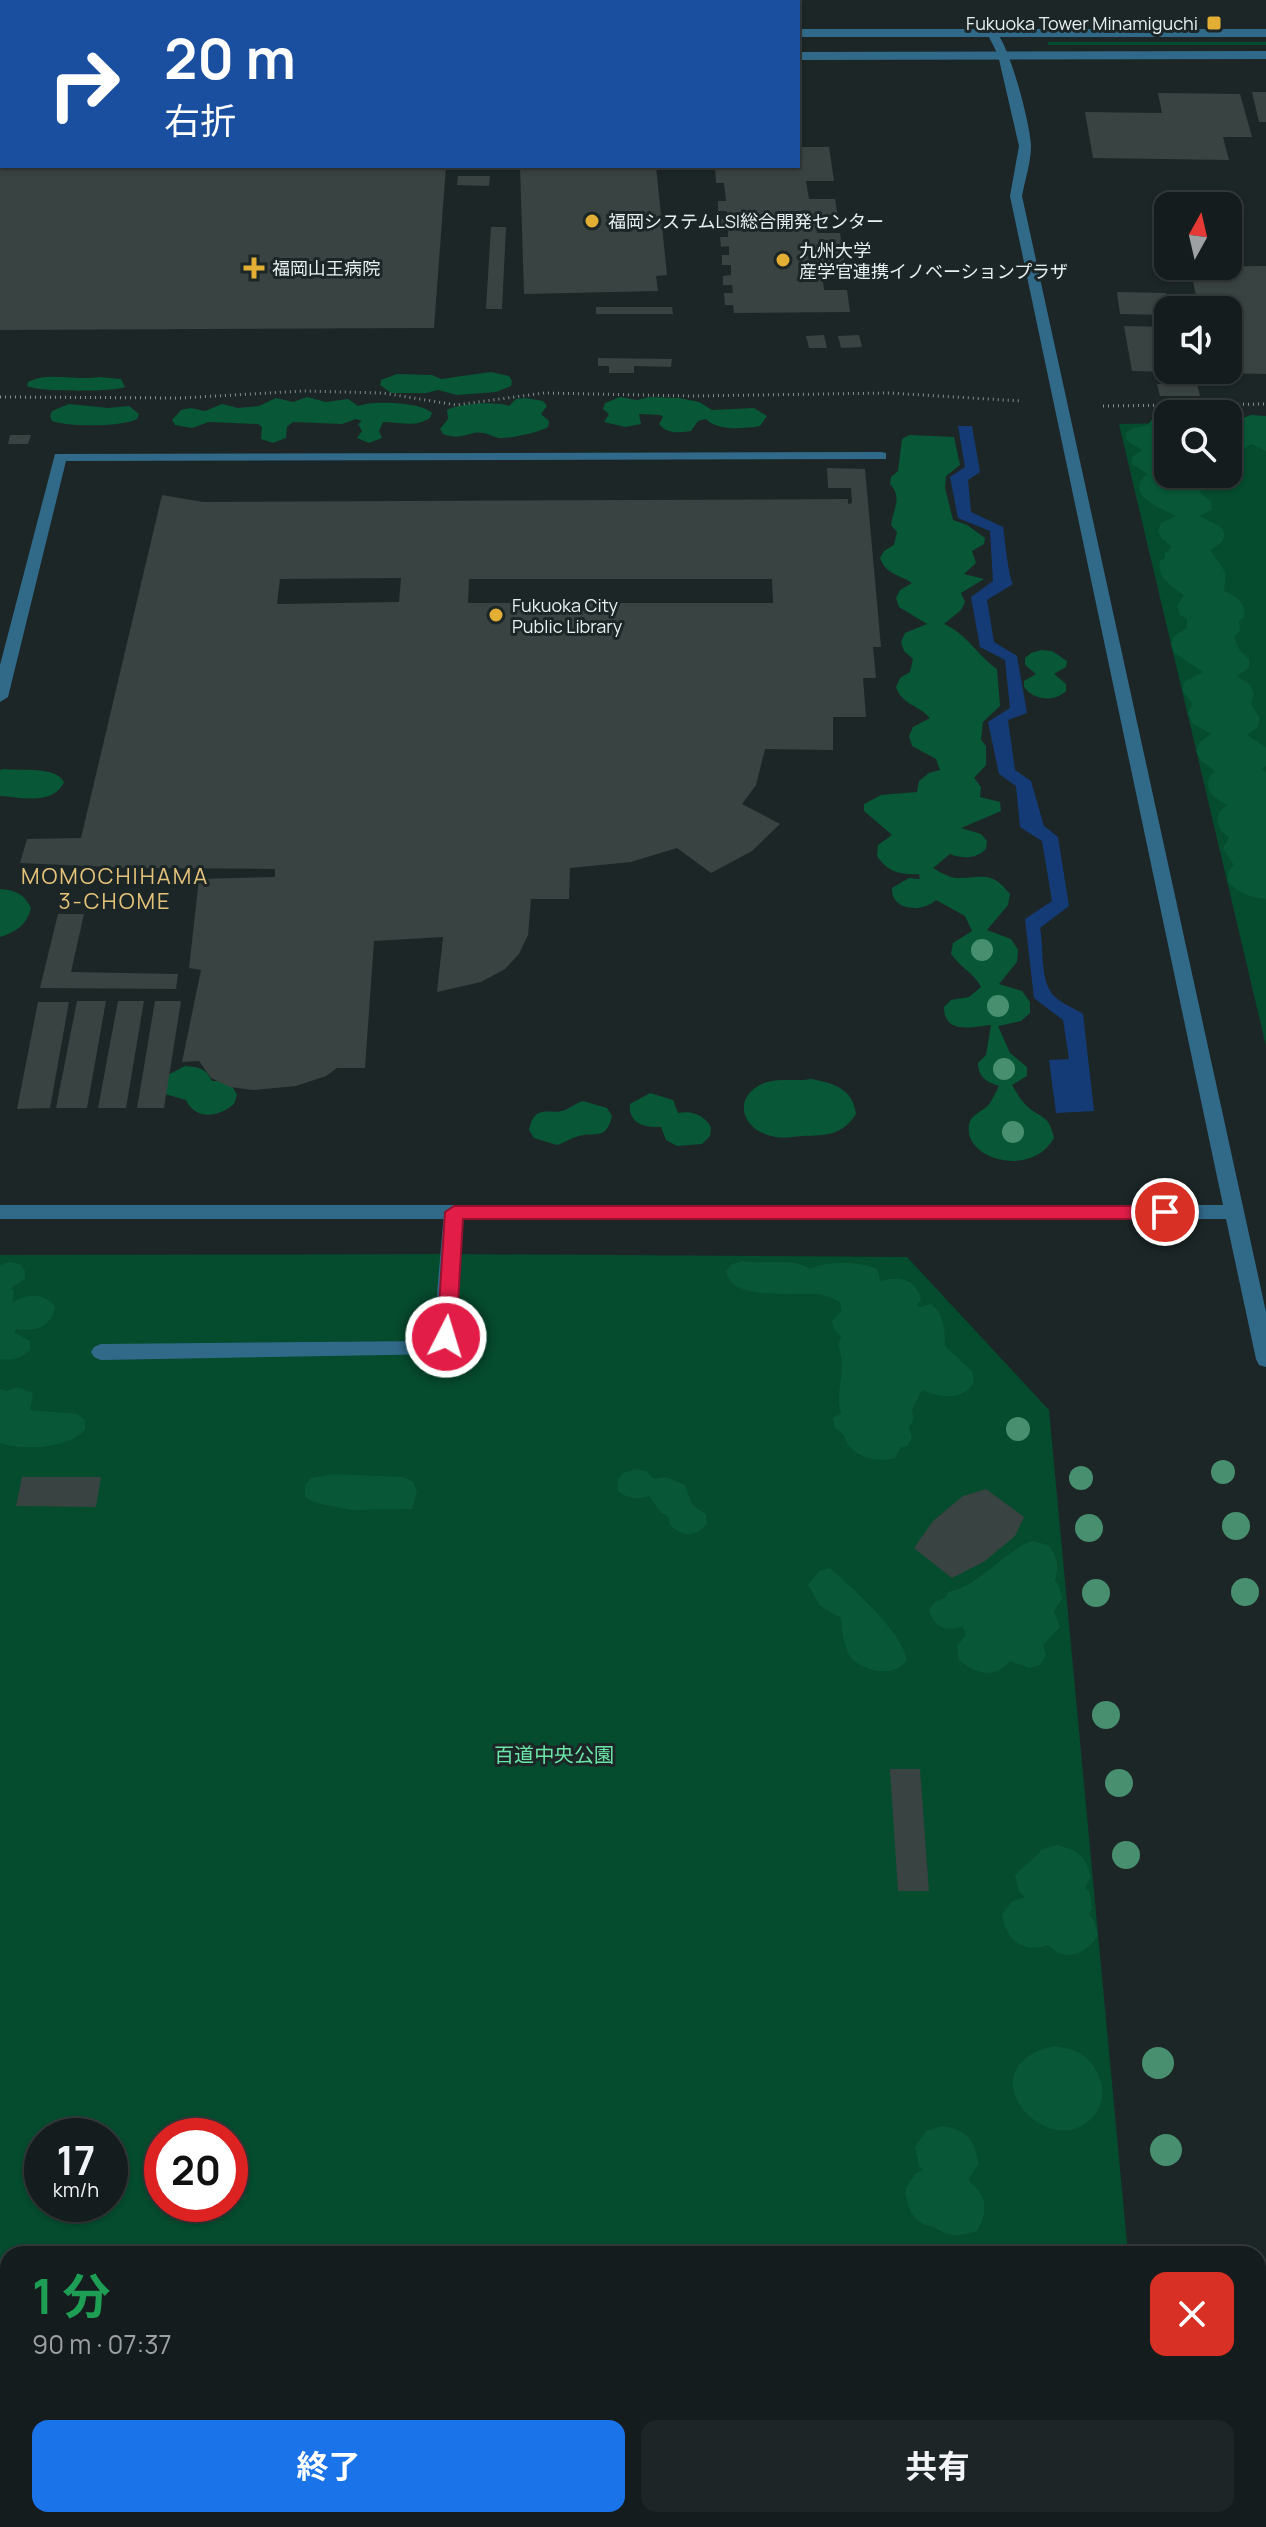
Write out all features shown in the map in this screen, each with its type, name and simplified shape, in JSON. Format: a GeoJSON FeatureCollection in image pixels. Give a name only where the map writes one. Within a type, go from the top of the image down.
{"type":"FeatureCollection","features":[{"type":"Feature","properties":{"kind":"street"},"geometry":{"type":"LineString","coordinates":[[800,33],[1266,33]]}},
{"type":"Feature","properties":{"kind":"street"},"geometry":{"type":"LineString","coordinates":[[993,33],[1004,55],[1025,146],[1016,196],[1266,1359]]}},
{"type":"Feature","properties":{"kind":"street"},"geometry":{"type":"LineString","coordinates":[[800,56],[1266,55]]}},
{"type":"Feature","properties":{"kind":"street"},"geometry":{"type":"LineString","coordinates":[[0,697],[60,457],[881,456]]}},
{"type":"Feature","properties":{"kind":"street"},"geometry":{"type":"LineString","coordinates":[[0,1212],[1235,1212]]}},
{"type":"Feature","properties":{"kind":"street"},"geometry":{"type":"LineString","coordinates":[[101,1352],[439,1349],[446,1337],[454,1212]]}},
{"type":"Feature","properties":{"kind":"path"},"geometry":{"type":"LineString","coordinates":[[0,397],[181,398],[303,391],[383,393],[456,405],[544,393],[691,396],[889,393],[1061,404]]}},
{"type":"Feature","properties":{"kind":"path"},"geometry":{"type":"LineString","coordinates":[[1115,406],[1266,404]]}},
{"type":"Feature","properties":{"kind":"green space"},"geometry":{"type":"Polygon","coordinates":[[[1048,42],[1266,42],[1266,45],[1048,45],[1048,42]]]}},
{"type":"Feature","properties":{"kind":"green space"},"geometry":{"type":"Polygon","coordinates":[[[491,372],[509,376],[511,386],[496,392],[457,395],[438,390],[391,393],[380,385],[381,380],[397,374],[432,375],[441,379],[491,372]]]}},
{"type":"Feature","properties":{"kind":"green space"},"geometry":{"type":"Polygon","coordinates":[[[44,377],[121,379],[125,387],[76,391],[27,386],[28,382],[44,377]]]}},
{"type":"Feature","properties":{"kind":"green space"},"geometry":{"type":"Polygon","coordinates":[[[307,397],[326,402],[348,399],[358,406],[408,404],[432,413],[430,418],[419,423],[383,422],[379,431],[382,438],[369,443],[357,438],[362,431],[358,424],[362,421],[356,419],[342,424],[293,422],[287,427],[286,438],[273,443],[261,439],[262,427],[258,424],[209,422],[192,428],[175,425],[172,420],[181,410],[191,408],[205,411],[222,404],[238,408],[259,406],[276,398],[293,402],[307,397]]]}},
{"type":"Feature","properties":{"kind":"green space"},"geometry":{"type":"Polygon","coordinates":[[[620,397],[637,400],[649,397],[679,398],[699,402],[712,410],[754,408],[767,416],[760,426],[723,427],[706,419],[698,421],[691,431],[682,432],[662,427],[659,424],[663,417],[660,415],[639,414],[641,424],[625,427],[604,422],[609,414],[603,409],[605,403],[620,397]]]}},
{"type":"Feature","properties":{"kind":"green space"},"geometry":{"type":"Polygon","coordinates":[[[516,399],[543,401],[547,406],[541,414],[549,421],[548,427],[504,438],[481,433],[452,436],[443,434],[440,429],[448,419],[447,410],[452,408],[487,403],[509,406],[516,399]]]}},
{"type":"Feature","properties":{"kind":"green space"},"geometry":{"type":"Polygon","coordinates":[[[69,404],[108,408],[129,406],[139,414],[137,419],[130,422],[108,425],[52,421],[52,411],[69,404]]]}},
{"type":"Feature","properties":{"kind":"green space"},"geometry":{"type":"Polygon","coordinates":[[[1154,416],[1154,488],[1200,488],[1201,494],[1211,501],[1212,509],[1200,516],[1221,527],[1225,535],[1222,542],[1210,550],[1226,573],[1224,591],[1237,598],[1244,608],[1244,618],[1239,621],[1240,631],[1234,637],[1240,651],[1249,659],[1249,668],[1237,676],[1250,685],[1254,694],[1251,704],[1260,718],[1258,727],[1247,735],[1266,747],[1266,766],[1262,769],[1266,772],[1266,899],[1245,894],[1228,882],[1228,872],[1234,865],[1223,849],[1229,837],[1221,831],[1217,821],[1220,811],[1227,805],[1209,790],[1208,781],[1215,771],[1201,761],[1196,751],[1200,742],[1211,734],[1192,723],[1188,714],[1192,703],[1182,690],[1185,681],[1203,672],[1174,653],[1171,644],[1174,636],[1187,628],[1187,619],[1180,615],[1177,606],[1184,595],[1166,581],[1159,567],[1165,553],[1172,547],[1158,531],[1161,523],[1176,516],[1141,494],[1141,481],[1148,474],[1132,464],[1132,457],[1142,450],[1126,440],[1126,433],[1133,428],[1148,425],[1154,416]]]}},
{"type":"Feature","properties":{"kind":"green space"},"geometry":{"type":"Polygon","coordinates":[[[1266,416],[1266,451],[1251,444],[1242,449],[1242,418],[1266,416]]]}},
{"type":"Feature","properties":{"kind":"green space"},"geometry":{"type":"Polygon","coordinates":[[[1266,422],[1266,1046],[1119,424],[1154,423],[1154,488],[1242,488],[1242,423],[1266,422]]]}},
{"type":"Feature","properties":{"kind":"green space"},"geometry":{"type":"Polygon","coordinates":[[[909,435],[954,437],[960,465],[946,476],[945,488],[953,520],[967,525],[985,538],[984,544],[972,551],[976,563],[964,574],[984,579],[961,593],[965,602],[961,610],[944,624],[959,633],[997,669],[1000,706],[983,722],[981,740],[986,746],[986,765],[974,778],[981,787],[980,797],[1000,802],[1001,811],[961,828],[981,834],[987,841],[986,849],[969,857],[950,854],[933,868],[954,878],[992,878],[1010,894],[1008,905],[987,930],[1011,939],[1018,950],[1017,962],[999,984],[1022,991],[1030,1002],[1030,1013],[1021,1021],[998,1026],[1010,1053],[1027,1067],[1027,1076],[1012,1085],[1024,1103],[1046,1120],[1054,1138],[1043,1151],[1015,1161],[987,1155],[970,1137],[970,1121],[990,1103],[999,1086],[984,1078],[978,1068],[978,1063],[986,1055],[991,1025],[955,1026],[945,1016],[944,1007],[951,1000],[969,997],[981,987],[951,954],[953,943],[972,931],[965,916],[936,900],[916,908],[908,908],[896,901],[892,888],[909,878],[920,879],[919,874],[906,874],[885,866],[877,856],[878,845],[892,835],[864,811],[864,804],[881,795],[917,792],[919,781],[929,773],[940,770],[936,759],[912,746],[909,736],[913,727],[930,718],[902,698],[896,687],[900,678],[910,672],[913,659],[904,651],[901,642],[905,633],[927,624],[899,607],[896,598],[900,590],[912,583],[889,571],[880,558],[884,551],[894,545],[897,532],[891,525],[897,499],[890,484],[891,477],[898,471],[902,439],[909,435]]]}},
{"type":"Feature","properties":{"kind":"green space"},"geometry":{"type":"Polygon","coordinates":[[[1041,650],[1052,651],[1067,661],[1066,667],[1054,674],[1066,684],[1066,691],[1061,695],[1038,697],[1024,687],[1024,681],[1036,674],[1025,665],[1025,658],[1041,650]]]}},
{"type":"Feature","properties":{"kind":"green space"},"geometry":{"type":"Polygon","coordinates":[[[0,770],[46,771],[64,782],[59,790],[44,797],[0,796],[0,770]]]}},
{"type":"Feature","properties":{"kind":"green space"},"geometry":{"type":"Polygon","coordinates":[[[0,889],[18,894],[31,908],[20,927],[0,937],[0,889]]]}},
{"type":"Feature","properties":{"kind":"green space"},"geometry":{"type":"Polygon","coordinates":[[[185,1066],[201,1069],[212,1081],[230,1085],[237,1095],[234,1104],[222,1112],[208,1115],[190,1107],[186,1100],[165,1094],[164,1077],[185,1066]]]}},
{"type":"Feature","properties":{"kind":"green space"},"geometry":{"type":"Polygon","coordinates":[[[811,1079],[835,1085],[847,1093],[856,1114],[845,1127],[826,1134],[779,1137],[761,1132],[747,1120],[744,1105],[747,1097],[762,1084],[811,1079]]]}},
{"type":"Feature","properties":{"kind":"green space"},"geometry":{"type":"Polygon","coordinates":[[[650,1093],[673,1100],[678,1113],[688,1112],[701,1117],[711,1127],[710,1136],[702,1144],[677,1146],[666,1140],[661,1127],[638,1123],[632,1116],[630,1104],[650,1093]]]}},
{"type":"Feature","properties":{"kind":"green space"},"geometry":{"type":"Polygon","coordinates":[[[583,1101],[607,1108],[612,1116],[606,1130],[557,1145],[534,1138],[529,1130],[535,1116],[565,1110],[583,1101]]]}},
{"type":"Feature","properties":{"kind":"green space","name":"百道中央公園"},"geometry":{"type":"Polygon","coordinates":[[[0,1255],[907,1257],[1049,1410],[1127,2246],[0,2246],[0,1255]]]}},
{"type":"Feature","properties":{"kind":"green space"},"geometry":{"type":"Polygon","coordinates":[[[742,1261],[796,1263],[810,1269],[834,1263],[855,1264],[878,1270],[880,1281],[906,1280],[919,1293],[921,1300],[917,1305],[931,1304],[939,1312],[945,1346],[972,1371],[974,1383],[963,1393],[951,1396],[922,1390],[912,1410],[914,1419],[909,1427],[912,1438],[907,1446],[900,1448],[895,1458],[888,1460],[864,1457],[851,1448],[844,1435],[835,1428],[833,1418],[841,1414],[842,1363],[838,1346],[841,1336],[834,1329],[832,1321],[841,1312],[840,1302],[823,1295],[768,1294],[740,1288],[731,1281],[726,1271],[732,1264],[742,1261]]]}},
{"type":"Feature","properties":{"kind":"green space"},"geometry":{"type":"Polygon","coordinates":[[[9,1262],[20,1264],[25,1271],[25,1279],[11,1288],[14,1292],[12,1303],[34,1296],[45,1298],[55,1306],[50,1319],[42,1326],[30,1330],[16,1329],[14,1332],[30,1341],[30,1350],[9,1360],[0,1359],[0,1265],[9,1262]]]}},
{"type":"Feature","properties":{"kind":"green space"},"geometry":{"type":"Polygon","coordinates":[[[17,1387],[33,1393],[30,1410],[78,1414],[85,1421],[85,1430],[67,1441],[44,1447],[0,1443],[0,1389],[7,1391],[17,1387]]]}},
{"type":"Feature","properties":{"kind":"green space"},"geometry":{"type":"Polygon","coordinates":[[[634,1469],[646,1471],[654,1479],[666,1477],[685,1485],[693,1506],[706,1514],[707,1523],[694,1533],[685,1534],[670,1525],[668,1516],[661,1513],[649,1496],[633,1498],[618,1491],[617,1481],[623,1473],[634,1469]]]}},
{"type":"Feature","properties":{"kind":"green space"},"geometry":{"type":"Polygon","coordinates":[[[333,1474],[403,1477],[413,1482],[417,1492],[412,1509],[352,1510],[316,1503],[305,1497],[305,1485],[311,1478],[333,1474]]]}},
{"type":"Feature","properties":{"kind":"green space"},"geometry":{"type":"Polygon","coordinates":[[[1032,1541],[1048,1545],[1056,1557],[1055,1580],[1062,1599],[1054,1611],[1060,1627],[1043,1645],[1046,1655],[1040,1665],[1029,1668],[1010,1661],[991,1673],[972,1669],[959,1660],[957,1646],[966,1634],[962,1627],[941,1627],[929,1610],[948,1592],[971,1583],[1032,1541]]]}},
{"type":"Feature","properties":{"kind":"green space"},"geometry":{"type":"Polygon","coordinates":[[[830,1568],[886,1623],[903,1648],[907,1660],[902,1665],[889,1671],[875,1670],[860,1665],[848,1653],[841,1618],[820,1606],[808,1585],[819,1571],[830,1568]]]}},
{"type":"Feature","properties":{"kind":"green space"},"geometry":{"type":"Polygon","coordinates":[[[1057,1845],[1080,1855],[1087,1864],[1091,1877],[1085,1888],[1090,1893],[1092,1909],[1089,1914],[1098,1936],[1088,1948],[1068,1955],[1048,1945],[1031,1948],[1017,1943],[1007,1932],[1002,1915],[1011,1902],[1025,1897],[1019,1891],[1015,1876],[1041,1850],[1057,1845]]]}},
{"type":"Feature","properties":{"kind":"green space"},"geometry":{"type":"Polygon","coordinates":[[[1056,2046],[1077,2052],[1088,2060],[1102,2086],[1096,2113],[1089,2121],[1070,2130],[1051,2129],[1033,2120],[1020,2105],[1013,2088],[1015,2071],[1029,2056],[1056,2046]]]}},
{"type":"Feature","properties":{"kind":"green space"},"geometry":{"type":"Polygon","coordinates":[[[943,2126],[968,2137],[977,2155],[979,2163],[968,2180],[979,2191],[984,2203],[977,2231],[960,2235],[945,2233],[918,2220],[908,2204],[905,2189],[916,2173],[923,2170],[919,2166],[915,2147],[926,2131],[943,2126]]]}},
{"type":"Feature","properties":{"kind":"water"},"geometry":{"type":"Polygon","coordinates":[[[958,426],[972,426],[980,472],[968,480],[971,512],[1003,527],[1013,584],[987,600],[994,642],[1017,656],[1027,713],[1008,720],[1015,770],[1031,781],[1044,826],[1058,837],[1069,906],[1040,928],[1044,974],[1055,997],[1083,1014],[1094,1111],[1056,1113],[1049,1060],[1069,1059],[1063,1020],[1034,998],[1025,919],[1052,901],[1042,841],[1020,827],[1016,786],[999,774],[988,722],[1010,708],[1005,660],[980,647],[971,597],[993,581],[990,531],[958,518],[950,477],[965,467],[958,426]]]}},
{"type":"Feature","properties":{"kind":"building"},"geometry":{"type":"Polygon","coordinates":[[[1252,92],[1266,92],[1266,122],[1259,122],[1252,92]]]}},
{"type":"Feature","properties":{"kind":"building"},"geometry":{"type":"Polygon","coordinates":[[[1158,93],[1240,94],[1252,137],[1223,137],[1229,160],[1093,158],[1085,112],[1162,113],[1158,93]]]}},
{"type":"Feature","properties":{"kind":"building","name":"九州大学 産学官連携イノベーションプラザ"},"geometry":{"type":"Polygon","coordinates":[[[800,147],[829,147],[834,181],[806,181],[809,199],[835,199],[838,218],[815,218],[817,233],[840,233],[846,273],[822,273],[824,290],[847,290],[850,312],[734,313],[733,305],[725,305],[724,293],[733,293],[732,285],[723,285],[723,276],[731,275],[731,265],[722,265],[722,255],[729,255],[729,246],[721,247],[720,237],[728,237],[728,228],[719,228],[719,219],[727,219],[727,211],[718,211],[718,201],[726,201],[724,183],[716,183],[715,168],[800,168],[800,147]]]}},
{"type":"Feature","properties":{"kind":"building","name":"福岡山王病院"},"geometry":{"type":"Polygon","coordinates":[[[0,168],[446,168],[434,328],[0,330],[0,168]]]}},
{"type":"Feature","properties":{"kind":"building","name":"福岡システムLSI総合開発センター"},"geometry":{"type":"Polygon","coordinates":[[[520,168],[656,168],[667,275],[656,276],[658,291],[524,294],[520,168]]]}},
{"type":"Feature","properties":{"kind":"building"},"geometry":{"type":"Polygon","coordinates":[[[458,176],[490,176],[489,186],[457,185],[458,176]]]}},
{"type":"Feature","properties":{"kind":"building"},"geometry":{"type":"Polygon","coordinates":[[[491,227],[506,227],[502,309],[486,309],[491,227]]]}},
{"type":"Feature","properties":{"kind":"building"},"geometry":{"type":"Polygon","coordinates":[[[1242,266],[1266,266],[1266,374],[1242,374],[1242,296],[1196,296],[1193,280],[1242,280],[1242,266]]]}},
{"type":"Feature","properties":{"kind":"building"},"geometry":{"type":"Polygon","coordinates":[[[1117,292],[1166,293],[1166,296],[1154,296],[1154,315],[1120,314],[1117,292]]]}},
{"type":"Feature","properties":{"kind":"building"},"geometry":{"type":"Polygon","coordinates":[[[596,307],[672,307],[673,314],[596,314],[596,307]]]}},
{"type":"Feature","properties":{"kind":"building"},"geometry":{"type":"Polygon","coordinates":[[[1124,326],[1154,327],[1154,372],[1132,371],[1124,326]]]}},
{"type":"Feature","properties":{"kind":"building"},"geometry":{"type":"Polygon","coordinates":[[[824,335],[827,348],[809,348],[806,336],[824,335]]]}},
{"type":"Feature","properties":{"kind":"building"},"geometry":{"type":"Polygon","coordinates":[[[859,335],[862,347],[841,348],[838,336],[859,335]]]}},
{"type":"Feature","properties":{"kind":"building"},"geometry":{"type":"Polygon","coordinates":[[[598,358],[672,359],[671,367],[634,366],[634,373],[609,373],[609,366],[598,366],[598,358]]]}},
{"type":"Feature","properties":{"kind":"building"},"geometry":{"type":"Polygon","coordinates":[[[1157,384],[1197,384],[1200,396],[1160,396],[1157,384]]]}},
{"type":"Feature","properties":{"kind":"building"},"geometry":{"type":"Polygon","coordinates":[[[10,435],[31,435],[28,444],[8,444],[10,435]]]}},
{"type":"Feature","properties":{"kind":"building"},"geometry":{"type":"Polygon","coordinates":[[[827,468],[865,469],[881,647],[873,647],[876,678],[863,678],[866,717],[833,717],[833,750],[765,749],[756,785],[742,804],[780,824],[752,851],[711,873],[677,848],[631,862],[570,868],[569,899],[531,899],[528,935],[519,954],[505,969],[481,982],[437,992],[443,937],[374,941],[365,1068],[337,1068],[326,1076],[296,1086],[253,1090],[230,1087],[211,1078],[199,1061],[182,1062],[201,970],[189,968],[199,879],[275,877],[275,869],[130,868],[20,863],[27,839],[81,838],[162,495],[203,502],[848,499],[848,504],[852,503],[851,488],[828,488],[827,468]],[[401,578],[280,579],[277,604],[399,602],[401,578]],[[469,579],[468,603],[773,603],[772,579],[469,579]]]}},
{"type":"Feature","properties":{"kind":"building"},"geometry":{"type":"Polygon","coordinates":[[[58,914],[84,914],[71,972],[178,974],[176,989],[40,988],[58,914]]]}},
{"type":"Feature","properties":{"kind":"building"},"geometry":{"type":"Polygon","coordinates":[[[77,1001],[106,1001],[87,1108],[56,1108],[77,1001]]]}},
{"type":"Feature","properties":{"kind":"building"},"geometry":{"type":"Polygon","coordinates":[[[118,1001],[144,1001],[126,1108],[98,1108],[118,1001]]]}},
{"type":"Feature","properties":{"kind":"building"},"geometry":{"type":"Polygon","coordinates":[[[155,1001],[181,1001],[164,1108],[137,1108],[155,1001]]]}},
{"type":"Feature","properties":{"kind":"building"},"geometry":{"type":"Polygon","coordinates":[[[38,1002],[69,1002],[50,1108],[17,1109],[38,1002]]]}},
{"type":"Feature","properties":{"kind":"building"},"geometry":{"type":"Polygon","coordinates":[[[22,1477],[101,1477],[96,1507],[16,1506],[22,1477]]]}},
{"type":"Feature","properties":{"kind":"building"},"geometry":{"type":"Polygon","coordinates":[[[986,1489],[1024,1517],[1015,1536],[985,1561],[952,1578],[914,1548],[933,1521],[963,1496],[986,1489]]]}},
{"type":"Feature","properties":{"kind":"building"},"geometry":{"type":"Polygon","coordinates":[[[890,1769],[920,1769],[929,1891],[898,1891],[890,1769]]]}},
{"type":"Feature","properties":{"kind":"place","name":"Fukuoka Tower Minamiguchi"},"geometry":{"type":"Point","coordinates":[1214,23]}},
{"type":"Feature","properties":{"kind":"place","name":"福岡システムLSI総合開発センター"},"geometry":{"type":"Point","coordinates":[592,221]}},
{"type":"Feature","properties":{"kind":"place","name":"九州大学 産学官連携イノベーションプラザ"},"geometry":{"type":"Point","coordinates":[783,260]}},
{"type":"Feature","properties":{"kind":"place","name":"福岡山王病院"},"geometry":{"type":"Point","coordinates":[254,268]}},
{"type":"Feature","properties":{"kind":"place","name":"Fukuoka City Public Library"},"geometry":{"type":"Point","coordinates":[496,615]}},
{"type":"Feature","properties":{"kind":"district","name":"MOMOCHIHAMA 3-CHOME"},"geometry":{"type":"Point","coordinates":[115,888]}},
{"type":"Feature","properties":{"kind":"route"},"geometry":{"type":"LineString","coordinates":[[446,1337],[454,1212],[1165,1212]]}}]}
